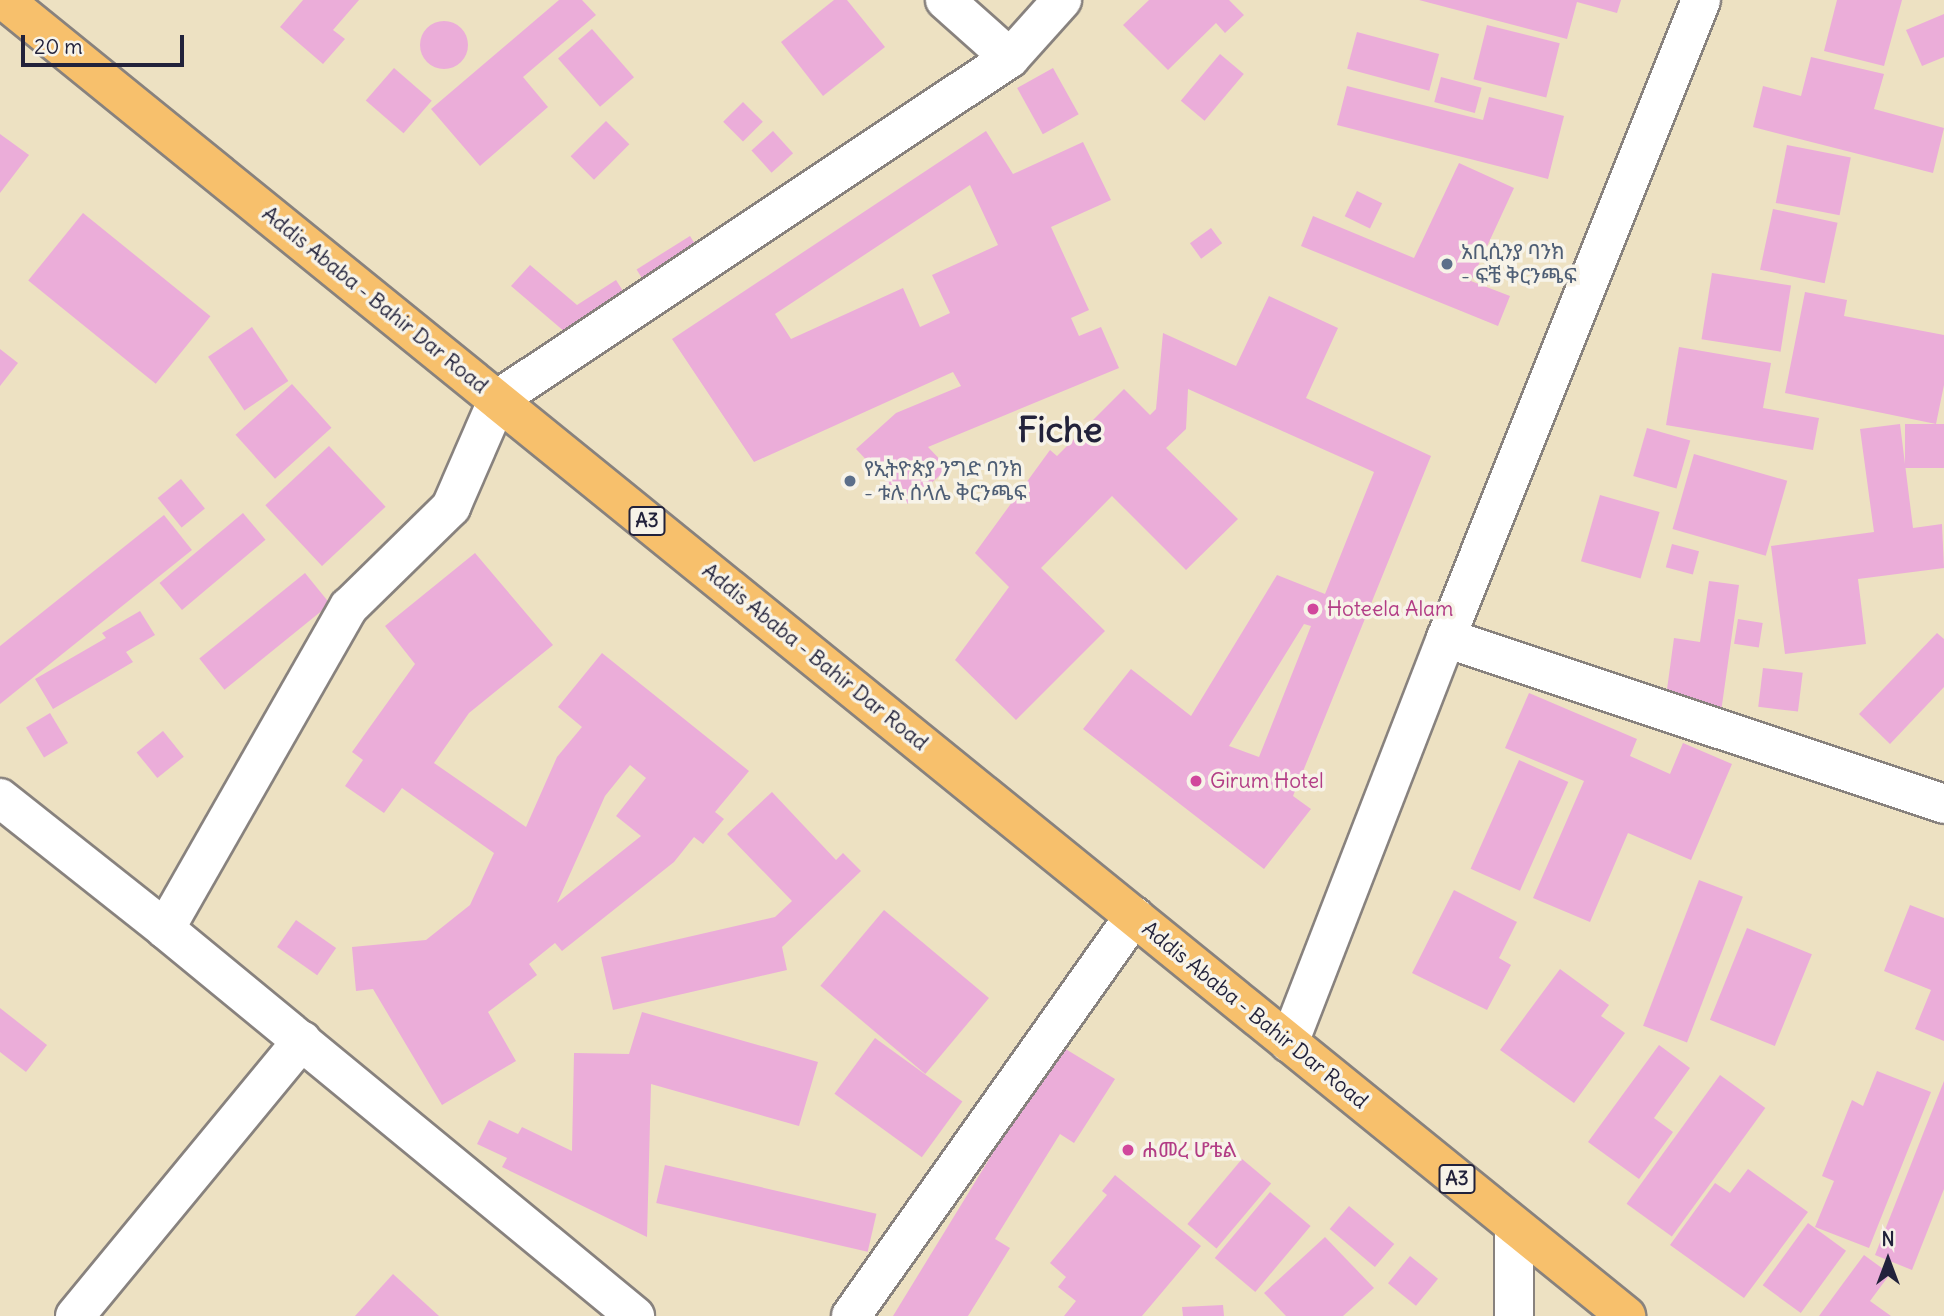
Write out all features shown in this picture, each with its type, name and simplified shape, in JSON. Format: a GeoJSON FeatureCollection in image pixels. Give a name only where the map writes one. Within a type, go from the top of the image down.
{"type":"FeatureCollection","features":[{"type":"Feature","properties":{"kind":"highway","name":"Addis Ababa - Bahir Dar Road"},"geometry":{"type":"LineString","coordinates":[[4,0],[1626,1316]]}},
{"type":"Feature","properties":{"kind":"street"},"geometry":{"type":"LineString","coordinates":[[945,0],[1010,58]]}},
{"type":"Feature","properties":{"kind":"street"},"geometry":{"type":"LineString","coordinates":[[165,929],[349,607],[451,507],[498,399],[1010,58],[1062,0]]}},
{"type":"Feature","properties":{"kind":"street"},"geometry":{"type":"LineString","coordinates":[[1289,1043],[1446,638],[1701,0]]}},
{"type":"Feature","properties":{"kind":"street"},"geometry":{"type":"LineString","coordinates":[[1446,638],[1944,804]]}},
{"type":"Feature","properties":{"kind":"street"},"geometry":{"type":"LineString","coordinates":[[0,798],[165,929],[635,1316]]}},
{"type":"Feature","properties":{"kind":"street"},"geometry":{"type":"LineString","coordinates":[[851,1316],[1134,916]]}},
{"type":"Feature","properties":{"kind":"street"},"geometry":{"type":"LineString","coordinates":[[75,1316],[302,1041]]}},
{"type":"Feature","properties":{"kind":"street"},"geometry":{"type":"LineString","coordinates":[[1514,1226],[1514,1316]]}},
{"type":"Feature","properties":{"kind":"building"},"geometry":{"type":"Polygon","coordinates":[[[303,0],[359,0],[333,30],[345,39],[323,64],[280,27],[303,0]]]}},
{"type":"Feature","properties":{"kind":"building"},"geometry":{"type":"Polygon","coordinates":[[[559,0],[582,0],[596,15],[523,77],[548,107],[480,166],[431,109],[559,0]]]}},
{"type":"Feature","properties":{"kind":"building"},"geometry":{"type":"Polygon","coordinates":[[[834,0],[847,0],[885,47],[823,96],[781,42],[834,0]]]}},
{"type":"Feature","properties":{"kind":"building"},"geometry":{"type":"Polygon","coordinates":[[[1149,0],[1229,0],[1244,15],[1225,33],[1216,23],[1168,70],[1123,25],[1149,0]]]}},
{"type":"Feature","properties":{"kind":"building"},"geometry":{"type":"Polygon","coordinates":[[[1419,0],[1621,0],[1617,13],[1577,2],[1567,39],[1419,0]]]}},
{"type":"Feature","properties":{"kind":"building"},"geometry":{"type":"Polygon","coordinates":[[[1837,0],[1902,0],[1884,66],[1824,51],[1837,0]]]}},
{"type":"Feature","properties":{"kind":"building"},"geometry":{"type":"Polygon","coordinates":[[[1944,14],[1944,57],[1922,66],[1906,30],[1944,14]]]}},
{"type":"Feature","properties":{"kind":"building"},"geometry":{"type":"Polygon","coordinates":[[[444,21],[461,28],[468,45],[461,62],[444,69],[427,62],[420,45],[427,28],[444,21]]]}},
{"type":"Feature","properties":{"kind":"building"},"geometry":{"type":"Polygon","coordinates":[[[1487,25],[1560,43],[1546,97],[1473,79],[1487,25]]]}},
{"type":"Feature","properties":{"kind":"building"},"geometry":{"type":"Polygon","coordinates":[[[592,29],[634,77],[600,107],[558,59],[592,29]]]}},
{"type":"Feature","properties":{"kind":"building"},"geometry":{"type":"Polygon","coordinates":[[[1357,32],[1439,54],[1429,91],[1347,69],[1357,32]]]}},
{"type":"Feature","properties":{"kind":"building"},"geometry":{"type":"Polygon","coordinates":[[[1220,54],[1244,74],[1205,121],[1181,101],[1220,54]]]}},
{"type":"Feature","properties":{"kind":"building"},"geometry":{"type":"Polygon","coordinates":[[[1811,57],[1884,74],[1874,109],[1944,128],[1933,173],[1753,127],[1763,86],[1801,96],[1811,57]]]}},
{"type":"Feature","properties":{"kind":"building"},"geometry":{"type":"Polygon","coordinates":[[[394,68],[432,101],[404,133],[366,100],[394,68]]]}},
{"type":"Feature","properties":{"kind":"building"},"geometry":{"type":"Polygon","coordinates":[[[1053,68],[1079,114],[1043,134],[1017,88],[1053,68]]]}},
{"type":"Feature","properties":{"kind":"building"},"geometry":{"type":"Polygon","coordinates":[[[1441,77],[1482,88],[1475,113],[1434,102],[1441,77]]]}},
{"type":"Feature","properties":{"kind":"building"},"geometry":{"type":"Polygon","coordinates":[[[1347,86],[1483,120],[1489,97],[1564,116],[1548,179],[1337,125],[1347,86]]]}},
{"type":"Feature","properties":{"kind":"building"},"geometry":{"type":"Polygon","coordinates":[[[743,102],[763,122],[743,142],[723,122],[743,102]]]}},
{"type":"Feature","properties":{"kind":"building"},"geometry":{"type":"Polygon","coordinates":[[[606,121],[629,144],[594,180],[571,156],[606,121]]]}},
{"type":"Feature","properties":{"kind":"building"},"geometry":{"type":"Polygon","coordinates":[[[773,131],[793,153],[772,173],[751,150],[773,131]]]}},
{"type":"Feature","properties":{"kind":"building"},"geometry":{"type":"Polygon","coordinates":[[[986,131],[1013,174],[1083,142],[1111,200],[1051,227],[1089,310],[1071,318],[1079,336],[1101,327],[1119,368],[928,447],[948,468],[908,504],[856,449],[896,413],[961,386],[953,372],[754,462],[672,339],[986,131]],[[970,185],[775,314],[791,339],[903,288],[920,327],[950,313],[932,275],[998,245],[970,185]]]}},
{"type":"Feature","properties":{"kind":"building"},"geometry":{"type":"Polygon","coordinates":[[[0,134],[29,155],[0,193],[0,134]]]}},
{"type":"Feature","properties":{"kind":"building"},"geometry":{"type":"Polygon","coordinates":[[[1787,145],[1851,157],[1840,215],[1776,203],[1787,145]]]}},
{"type":"Feature","properties":{"kind":"building"},"geometry":{"type":"Polygon","coordinates":[[[1459,163],[1514,188],[1471,281],[1510,296],[1498,326],[1301,246],[1313,216],[1414,258],[1459,163]]]}},
{"type":"Feature","properties":{"kind":"building"},"geometry":{"type":"Polygon","coordinates":[[[1357,191],[1382,203],[1370,228],[1345,216],[1357,191]]]}},
{"type":"Feature","properties":{"kind":"building"},"geometry":{"type":"Polygon","coordinates":[[[1773,209],[1838,223],[1825,283],[1760,270],[1773,209]]]}},
{"type":"Feature","properties":{"kind":"building"},"geometry":{"type":"Polygon","coordinates":[[[83,213],[210,316],[156,384],[28,281],[83,213]]]}},
{"type":"Feature","properties":{"kind":"building"},"geometry":{"type":"Polygon","coordinates":[[[1211,228],[1222,243],[1201,259],[1190,243],[1211,228]]]}},
{"type":"Feature","properties":{"kind":"building"},"geometry":{"type":"Polygon","coordinates":[[[690,236],[704,258],[650,291],[637,269],[690,236]]]}},
{"type":"Feature","properties":{"kind":"building"},"geometry":{"type":"Polygon","coordinates":[[[530,265],[577,305],[616,280],[630,302],[572,338],[511,286],[530,265]]]}},
{"type":"Feature","properties":{"kind":"building"},"geometry":{"type":"Polygon","coordinates":[[[1712,273],[1791,286],[1781,352],[1702,339],[1712,273]]]}},
{"type":"Feature","properties":{"kind":"building"},"geometry":{"type":"Polygon","coordinates":[[[1805,292],[1847,300],[1844,316],[1944,335],[1944,385],[1936,424],[1785,393],[1805,292]]]}},
{"type":"Feature","properties":{"kind":"building","name":"Hoteela Alam"},"geometry":{"type":"Polygon","coordinates":[[[1269,296],[1338,328],[1306,398],[1431,456],[1293,796],[1311,809],[1264,869],[1083,729],[1131,669],[1191,716],[1277,575],[1325,594],[1374,472],[1188,389],[1186,429],[1166,448],[1238,519],[1186,570],[1112,496],[1041,568],[1105,631],[1016,720],[955,660],[1009,587],[975,553],[1050,450],[1057,456],[1124,389],[1150,415],[1156,409],[1163,333],[1236,366],[1269,296]],[[1304,624],[1229,746],[1259,757],[1311,626],[1304,624]]]}},
{"type":"Feature","properties":{"kind":"building"},"geometry":{"type":"Polygon","coordinates":[[[252,327],[288,381],[244,411],[208,357],[252,327]]]}},
{"type":"Feature","properties":{"kind":"building"},"geometry":{"type":"Polygon","coordinates":[[[1679,347],[1771,363],[1763,408],[1819,418],[1813,450],[1666,425],[1679,347]]]}},
{"type":"Feature","properties":{"kind":"building"},"geometry":{"type":"Polygon","coordinates":[[[0,349],[18,363],[0,386],[0,349]]]}},
{"type":"Feature","properties":{"kind":"building"},"geometry":{"type":"Polygon","coordinates":[[[292,384],[331,428],[275,479],[236,435],[292,384]]]}},
{"type":"Feature","properties":{"kind":"building"},"geometry":{"type":"Polygon","coordinates":[[[1900,424],[1913,528],[1942,524],[1944,568],[1858,579],[1866,644],[1785,654],[1771,546],[1874,532],[1860,429],[1900,424]]]}},
{"type":"Feature","properties":{"kind":"building"},"geometry":{"type":"Polygon","coordinates":[[[1905,424],[1944,424],[1944,468],[1905,468],[1905,424]]]}},
{"type":"Feature","properties":{"kind":"building"},"geometry":{"type":"Polygon","coordinates":[[[1647,428],[1690,440],[1676,488],[1633,476],[1647,428]]]}},
{"type":"Feature","properties":{"kind":"building"},"geometry":{"type":"Polygon","coordinates":[[[329,446],[386,507],[322,566],[265,505],[329,446]]]}},
{"type":"Feature","properties":{"kind":"building"},"geometry":{"type":"Polygon","coordinates":[[[1694,454],[1787,481],[1766,556],[1673,529],[1694,454]]]}},
{"type":"Feature","properties":{"kind":"building"},"geometry":{"type":"Polygon","coordinates":[[[181,479],[205,509],[182,527],[158,498],[181,479]]]}},
{"type":"Feature","properties":{"kind":"building"},"geometry":{"type":"Polygon","coordinates":[[[1600,495],[1660,512],[1641,578],[1581,561],[1600,495]]]}},
{"type":"Feature","properties":{"kind":"building"},"geometry":{"type":"Polygon","coordinates":[[[243,513],[265,540],[182,610],[160,583],[243,513]]]}},
{"type":"Feature","properties":{"kind":"building"},"geometry":{"type":"Polygon","coordinates":[[[164,515],[192,550],[0,704],[0,646],[164,515]]]}},
{"type":"Feature","properties":{"kind":"building"},"geometry":{"type":"Polygon","coordinates":[[[1672,544],[1699,551],[1693,574],[1666,567],[1672,544]]]}},
{"type":"Feature","properties":{"kind":"building"},"geometry":{"type":"Polygon","coordinates":[[[475,553],[553,645],[469,713],[434,763],[526,827],[557,757],[582,727],[558,707],[602,653],[749,771],[715,812],[724,819],[703,844],[694,837],[674,862],[562,951],[555,943],[529,964],[537,975],[488,1012],[516,1061],[442,1105],[373,989],[356,991],[352,947],[426,940],[470,905],[494,853],[402,788],[384,813],[345,786],[363,760],[352,752],[415,664],[385,626],[475,553]],[[630,765],[605,796],[557,903],[641,836],[616,816],[646,778],[630,765]]]}},
{"type":"Feature","properties":{"kind":"building"},"geometry":{"type":"Polygon","coordinates":[[[305,573],[330,604],[224,690],[199,659],[305,573]]]}},
{"type":"Feature","properties":{"kind":"building"},"geometry":{"type":"Polygon","coordinates":[[[1709,581],[1739,585],[1721,712],[1665,704],[1674,638],[1700,642],[1709,581]]]}},
{"type":"Feature","properties":{"kind":"building"},"geometry":{"type":"Polygon","coordinates":[[[140,611],[155,635],[126,652],[133,662],[53,709],[35,679],[106,638],[102,633],[140,611]]]}},
{"type":"Feature","properties":{"kind":"building"},"geometry":{"type":"Polygon","coordinates":[[[1738,619],[1763,623],[1759,648],[1734,644],[1738,619]]]}},
{"type":"Feature","properties":{"kind":"building"},"geometry":{"type":"Polygon","coordinates":[[[1937,633],[1944,639],[1944,687],[1890,744],[1859,714],[1937,633]]]}},
{"type":"Feature","properties":{"kind":"building"},"geometry":{"type":"Polygon","coordinates":[[[1763,668],[1803,673],[1798,712],[1758,707],[1763,668]]]}},
{"type":"Feature","properties":{"kind":"building"},"geometry":{"type":"Polygon","coordinates":[[[1529,693],[1637,739],[1630,756],[1670,774],[1683,743],[1732,764],[1691,860],[1628,833],[1590,922],[1533,898],[1584,781],[1505,748],[1529,693]]]}},
{"type":"Feature","properties":{"kind":"building"},"geometry":{"type":"Polygon","coordinates":[[[50,713],[68,743],[44,757],[26,727],[50,713]]]}},
{"type":"Feature","properties":{"kind":"building"},"geometry":{"type":"Polygon","coordinates":[[[163,731],[184,757],[157,778],[137,752],[163,731]]]}},
{"type":"Feature","properties":{"kind":"building"},"geometry":{"type":"Polygon","coordinates":[[[1519,760],[1568,782],[1520,891],[1471,869],[1519,760]]]}},
{"type":"Feature","properties":{"kind":"building"},"geometry":{"type":"Polygon","coordinates":[[[772,792],[836,860],[843,853],[861,871],[782,947],[787,970],[613,1010],[601,957],[775,917],[792,901],[727,834],[772,792]]]}},
{"type":"Feature","properties":{"kind":"building"},"geometry":{"type":"Polygon","coordinates":[[[1699,880],[1743,897],[1687,1042],[1643,1026],[1699,880]]]}},
{"type":"Feature","properties":{"kind":"building"},"geometry":{"type":"Polygon","coordinates":[[[1454,890],[1517,922],[1499,958],[1511,965],[1487,1010],[1412,973],[1454,890]]]}},
{"type":"Feature","properties":{"kind":"building"},"geometry":{"type":"Polygon","coordinates":[[[1910,905],[1944,918],[1944,1041],[1915,1029],[1931,990],[1884,971],[1910,905]]]}},
{"type":"Feature","properties":{"kind":"building"},"geometry":{"type":"Polygon","coordinates":[[[884,910],[989,998],[925,1074],[820,986],[884,910]]]}},
{"type":"Feature","properties":{"kind":"building"},"geometry":{"type":"Polygon","coordinates":[[[296,920],[336,948],[317,975],[277,947],[296,920]]]}},
{"type":"Feature","properties":{"kind":"building"},"geometry":{"type":"Polygon","coordinates":[[[1747,928],[1812,954],[1775,1046],[1710,1020],[1747,928]]]}},
{"type":"Feature","properties":{"kind":"building"},"geometry":{"type":"Polygon","coordinates":[[[1560,969],[1609,1005],[1601,1016],[1625,1033],[1574,1103],[1500,1050],[1560,969]]]}},
{"type":"Feature","properties":{"kind":"building"},"geometry":{"type":"Polygon","coordinates":[[[0,1008],[47,1045],[26,1072],[0,1052],[0,1008]]]}},
{"type":"Feature","properties":{"kind":"building"},"geometry":{"type":"Polygon","coordinates":[[[642,1012],[818,1062],[799,1126],[651,1084],[647,1237],[502,1167],[507,1158],[477,1144],[489,1120],[518,1134],[522,1127],[572,1151],[574,1053],[629,1054],[642,1012]]]}},
{"type":"Feature","properties":{"kind":"building"},"geometry":{"type":"Polygon","coordinates":[[[875,1038],[962,1101],[922,1157],[834,1094],[875,1038]]]}},
{"type":"Feature","properties":{"kind":"building"},"geometry":{"type":"Polygon","coordinates":[[[1059,1045],[1115,1079],[1074,1143],[1060,1134],[995,1239],[1010,1248],[968,1316],[893,1316],[1059,1045]]]}},
{"type":"Feature","properties":{"kind":"building"},"geometry":{"type":"Polygon","coordinates":[[[1659,1045],[1690,1068],[1654,1118],[1673,1132],[1639,1179],[1588,1142],[1659,1045]]]}},
{"type":"Feature","properties":{"kind":"building"},"geometry":{"type":"Polygon","coordinates":[[[1877,1071],[1931,1092],[1869,1248],[1815,1227],[1834,1181],[1822,1176],[1852,1100],[1863,1106],[1877,1071]]]}},
{"type":"Feature","properties":{"kind":"building"},"geometry":{"type":"Polygon","coordinates":[[[1720,1075],[1765,1108],[1672,1237],[1627,1204],[1720,1075]]]}},
{"type":"Feature","properties":{"kind":"building"},"geometry":{"type":"Polygon","coordinates":[[[1944,1081],[1944,1189],[1912,1270],[1875,1255],[1944,1081]]]}},
{"type":"Feature","properties":{"kind":"building"},"geometry":{"type":"Polygon","coordinates":[[[1242,1159],[1271,1183],[1216,1249],[1187,1224],[1242,1159]]]}},
{"type":"Feature","properties":{"kind":"building"},"geometry":{"type":"Polygon","coordinates":[[[665,1165],[876,1214],[868,1252],[656,1203],[665,1165]]]}},
{"type":"Feature","properties":{"kind":"building"},"geometry":{"type":"Polygon","coordinates":[[[1748,1169],[1808,1212],[1744,1298],[1670,1245],[1715,1183],[1730,1193],[1748,1169]]]}},
{"type":"Feature","properties":{"kind":"building"},"geometry":{"type":"Polygon","coordinates":[[[1115,1175],[1201,1246],[1142,1316],[1064,1316],[1076,1301],[1058,1287],[1066,1277],[1050,1263],[1107,1195],[1102,1191],[1115,1175]]]}},
{"type":"Feature","properties":{"kind":"building"},"geometry":{"type":"Polygon","coordinates":[[[1270,1192],[1311,1226],[1255,1292],[1215,1258],[1270,1192]]]}},
{"type":"Feature","properties":{"kind":"building"},"geometry":{"type":"Polygon","coordinates":[[[1349,1206],[1394,1244],[1375,1267],[1330,1229],[1349,1206]]]}},
{"type":"Feature","properties":{"kind":"building"},"geometry":{"type":"Polygon","coordinates":[[[1808,1223],[1846,1251],[1801,1313],[1763,1285],[1808,1223]]]}},
{"type":"Feature","properties":{"kind":"building"},"geometry":{"type":"Polygon","coordinates":[[[1325,1237],[1374,1288],[1343,1316],[1286,1316],[1264,1293],[1325,1237]]]}},
{"type":"Feature","properties":{"kind":"building"},"geometry":{"type":"Polygon","coordinates":[[[1864,1255],[1890,1274],[1870,1301],[1891,1316],[1819,1316],[1864,1255]]]}},
{"type":"Feature","properties":{"kind":"building"},"geometry":{"type":"Polygon","coordinates":[[[1410,1256],[1438,1279],[1416,1306],[1388,1283],[1410,1256]]]}},
{"type":"Feature","properties":{"kind":"building"},"geometry":{"type":"Polygon","coordinates":[[[393,1274],[439,1316],[355,1316],[393,1274]]]}},
{"type":"Feature","properties":{"kind":"building"},"geometry":{"type":"Polygon","coordinates":[[[1223,1305],[1224,1316],[1183,1316],[1182,1307],[1223,1305]]]}},
{"type":"Feature","properties":{"kind":"place","name":"አቢሲንያ ባንክ - ፍቼ ቅርንጫፍ"},"geometry":{"type":"Point","coordinates":[1447,264]}},
{"type":"Feature","properties":{"kind":"place","name":"የኢትዮጵያ ንግድ ባንክ - ቱሉ ሰላሌ ቅርንጫፍ"},"geometry":{"type":"Point","coordinates":[850,481]}},
{"type":"Feature","properties":{"kind":"place","name":"Hoteela Alam"},"geometry":{"type":"Point","coordinates":[1313,609]}},
{"type":"Feature","properties":{"kind":"place","name":"Girum Hotel"},"geometry":{"type":"Point","coordinates":[1196,781]}},
{"type":"Feature","properties":{"kind":"place","name":"ሐመረ ሆቴል"},"geometry":{"type":"Point","coordinates":[1128,1150]}},
{"type":"Feature","properties":{"kind":"district","name":"Fiche"},"geometry":{"type":"Point","coordinates":[1060,429]}}]}
